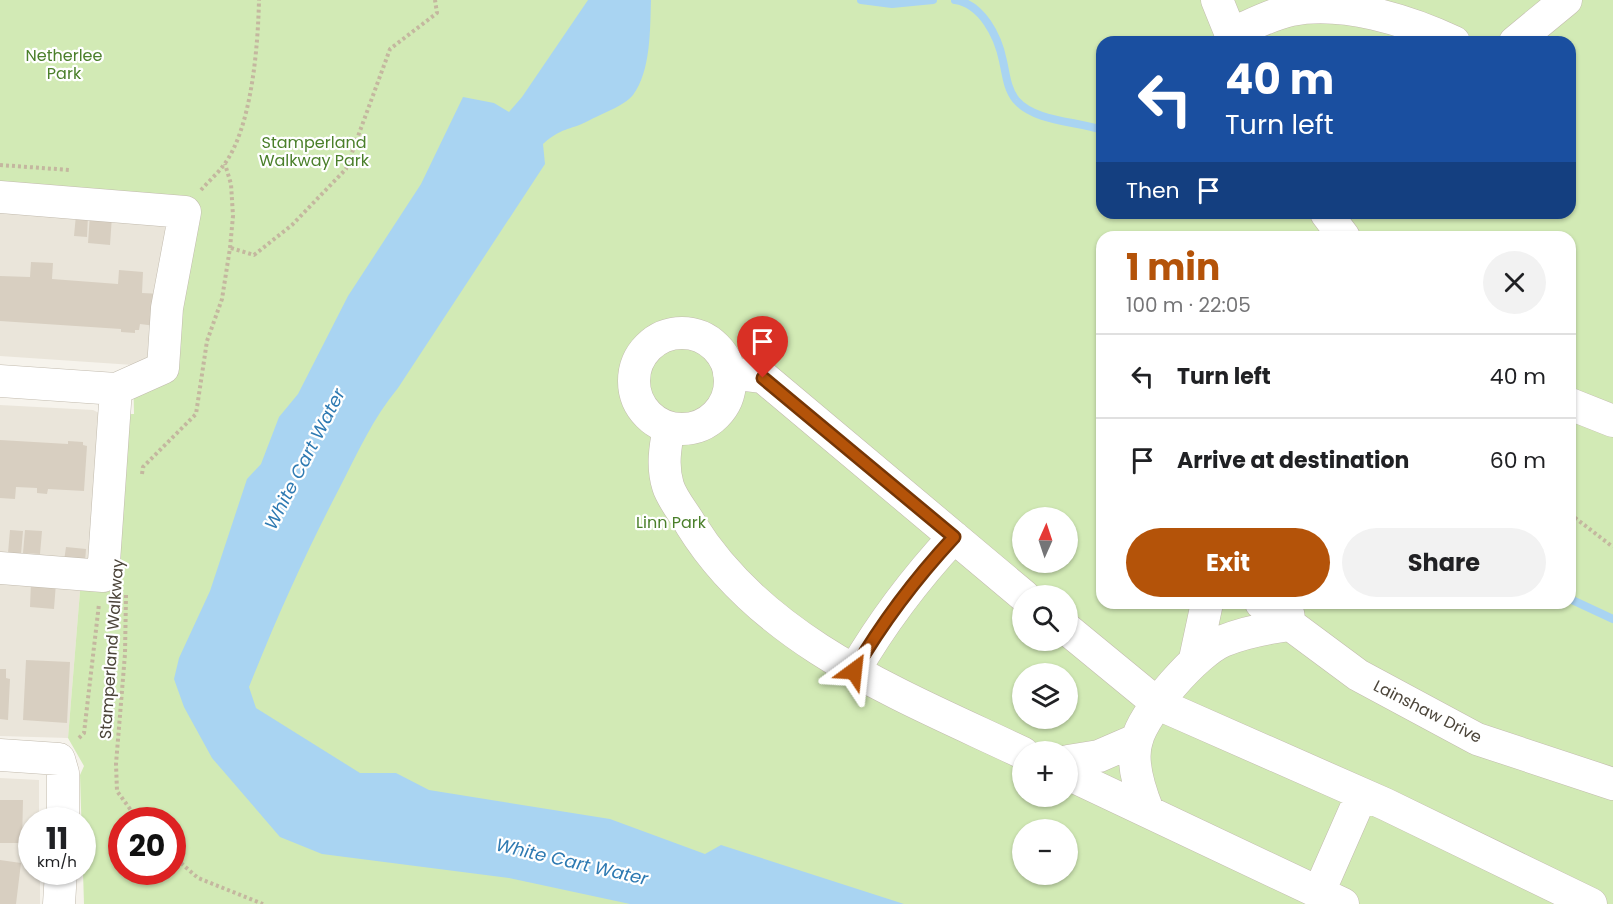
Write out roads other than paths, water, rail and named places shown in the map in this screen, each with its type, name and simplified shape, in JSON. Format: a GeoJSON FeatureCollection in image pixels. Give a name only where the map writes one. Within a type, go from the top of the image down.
{"type":"FeatureCollection","features":[{"type":"Feature","properties":{"kind":"street"},"geometry":{"type":"LineString","coordinates":[[1217,0],[1231,36]]}},
{"type":"Feature","properties":{"kind":"street"},"geometry":{"type":"LineString","coordinates":[[1522,36],[1566,0]]}},
{"type":"Feature","properties":{"kind":"street"},"geometry":{"type":"LineString","coordinates":[[1236,36],[1292,10],[1343,8],[1392,17],[1439,36]]}},
{"type":"Feature","properties":{"kind":"street"},"geometry":{"type":"LineString","coordinates":[[0,198],[185,212],[167,308],[163,368],[116,389],[0,381]]}},
{"type":"Feature","properties":{"kind":"street"},"geometry":{"type":"LineString","coordinates":[[685,333],[700,337],[713,345],[724,358],[729,373],[729,389],[724,404],[714,417],[700,426],[685,430],[669,428],[654,421],[642,410],[635,396],[633,381],[636,365],[655,341],[669,335],[685,333]]}},
{"type":"Feature","properties":{"kind":"street"},"geometry":{"type":"LineString","coordinates":[[729,373],[763,378],[1012,586]]}},
{"type":"Feature","properties":{"kind":"street"},"geometry":{"type":"LineString","coordinates":[[0,568],[114,581],[116,389]]}},
{"type":"Feature","properties":{"kind":"street"},"geometry":{"type":"LineString","coordinates":[[1576,407],[1613,422]]}},
{"type":"Feature","properties":{"kind":"street"},"geometry":{"type":"LineString","coordinates":[[669,428],[663,457],[668,487],[704,545],[757,604],[836,662],[1012,748]]}},
{"type":"Feature","properties":{"kind":"street"},"geometry":{"type":"LineString","coordinates":[[854,671],[877,631],[915,579],[954,537]]}},
{"type":"Feature","properties":{"kind":"street"},"geometry":{"type":"LineString","coordinates":[[1194,660],[1206,609]]}},
{"type":"Feature","properties":{"kind":"street"},"geometry":{"type":"LineString","coordinates":[[1148,811],[1137,785],[1136,740],[1158,704],[1194,660],[1221,642],[1257,630],[1288,614]]}},
{"type":"Feature","properties":{"kind":"street","name":"Lainshaw Drive"},"geometry":{"type":"LineString","coordinates":[[1288,614],[1358,675],[1477,739],[1613,784]]}},
{"type":"Feature","properties":{"kind":"street"},"geometry":{"type":"LineString","coordinates":[[1078,638],[1158,704],[1362,794],[1572,900]]}},
{"type":"Feature","properties":{"kind":"street"},"geometry":{"type":"LineString","coordinates":[[1078,759],[1099,756],[1136,740]]}},
{"type":"Feature","properties":{"kind":"street"},"geometry":{"type":"LineString","coordinates":[[0,755],[59,759],[63,773],[63,807]]}},
{"type":"Feature","properties":{"kind":"street"},"geometry":{"type":"LineString","coordinates":[[1078,779],[1331,898],[1362,794]]}},
{"type":"Feature","properties":{"kind":"street"},"geometry":{"type":"LineString","coordinates":[[59,904],[60,885]]}},
{"type":"Feature","properties":{"kind":"water","name":"White Cart Water"},"geometry":{"type":"Polygon","coordinates":[[[588,0],[651,0],[648,49],[639,85],[624,103],[560,132],[543,144],[545,164],[381,411],[327,511],[249,687],[256,708],[360,773],[396,773],[429,790],[610,819],[705,854],[721,845],[904,904],[630,904],[509,878],[322,854],[280,837],[212,758],[184,707],[174,679],[179,658],[210,591],[247,479],[261,464],[279,417],[298,394],[348,296],[421,184],[463,97],[494,103],[509,112],[522,97],[588,0]]]}},
{"type":"Feature","properties":{"kind":"waterway"},"geometry":{"type":"LineString","coordinates":[[861,0],[892,4],[933,0]]}},
{"type":"Feature","properties":{"kind":"waterway"},"geometry":{"type":"LineString","coordinates":[[955,0],[965,3],[981,14],[993,32],[1001,51],[1007,81],[1016,100],[1034,113],[1045,117],[1096,128]]}},
{"type":"Feature","properties":{"kind":"waterway"},"geometry":{"type":"LineString","coordinates":[[1576,602],[1613,619]]}},
{"type":"Feature","properties":{"kind":"park label","name":"Netherlee Park"},"geometry":{"type":"Point","coordinates":[64,64]}},
{"type":"Feature","properties":{"kind":"park label","name":"Stamperland Walkway Park"},"geometry":{"type":"Point","coordinates":[314,151]}},
{"type":"Feature","properties":{"kind":"park label","name":"Linn Park"},"geometry":{"type":"Point","coordinates":[671,522]}}]}
